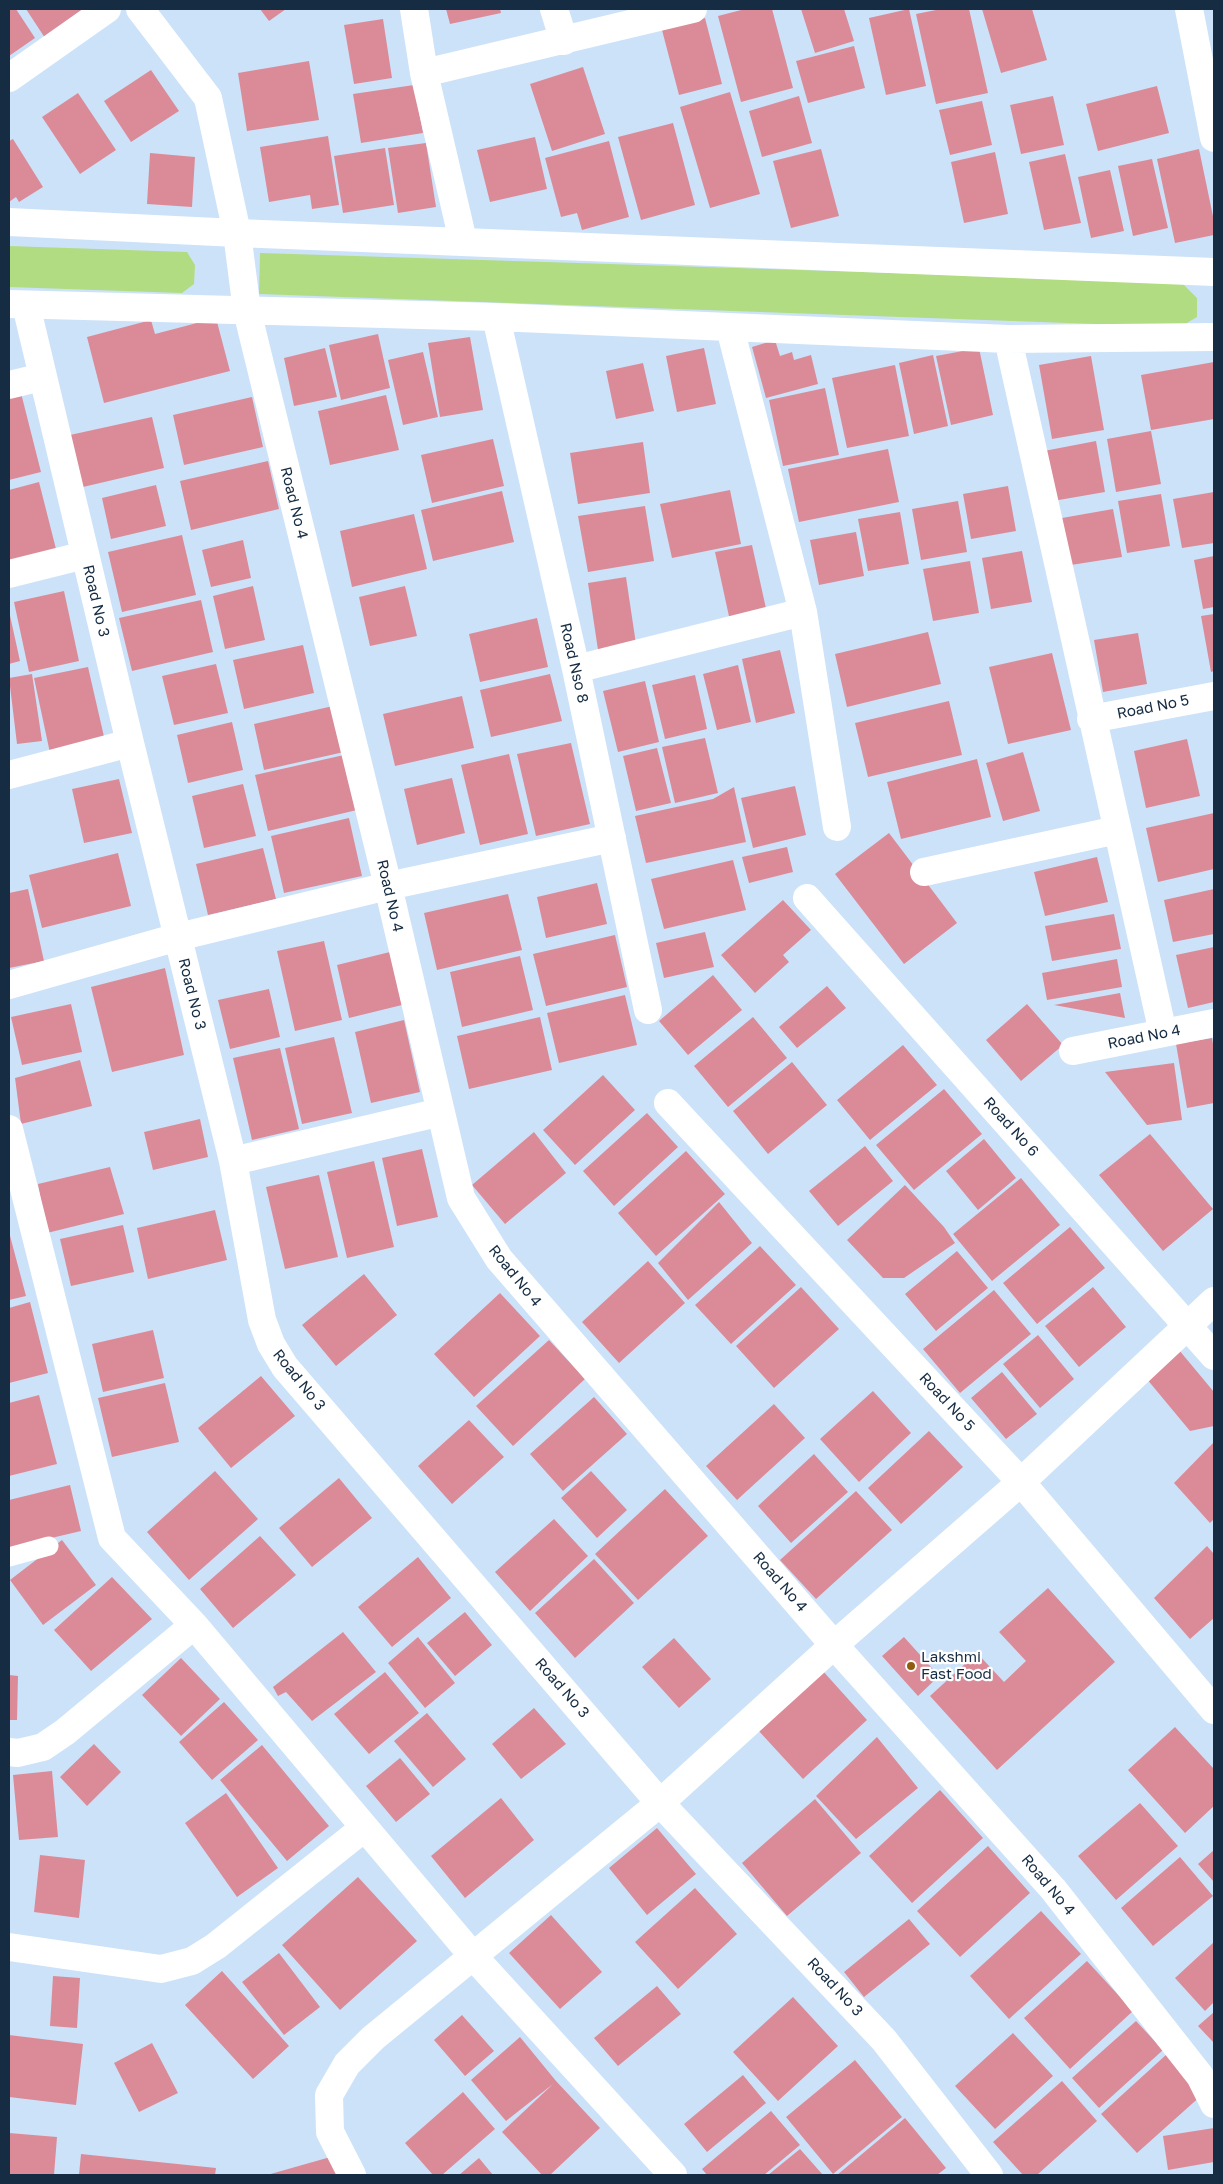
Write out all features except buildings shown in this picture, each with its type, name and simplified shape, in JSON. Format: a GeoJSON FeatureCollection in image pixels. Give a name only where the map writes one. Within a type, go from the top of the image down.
{"type":"FeatureCollection","features":[{"type":"Feature","properties":{"kind":"street"},"geometry":{"type":"LineString","coordinates":[[9,78],[107,9]]}},
{"type":"Feature","properties":{"kind":"street","name":"Road No 4"},"geometry":{"type":"LineString","coordinates":[[140,9],[208,98],[237,234],[247,311],[388,886],[461,1198],[499,1259],[834,1645],[1052,1889],[1200,2076],[1213,2099]]}},
{"type":"Feature","properties":{"kind":"street"},"geometry":{"type":"LineString","coordinates":[[414,9],[424,73],[463,241]]}},
{"type":"Feature","properties":{"kind":"street"},"geometry":{"type":"LineString","coordinates":[[554,9],[564,41]]}},
{"type":"Feature","properties":{"kind":"street"},"geometry":{"type":"LineString","coordinates":[[424,73],[693,9]]}},
{"type":"Feature","properties":{"kind":"street"},"geometry":{"type":"LineString","coordinates":[[1189,9],[1209,73],[1214,138]]}},
{"type":"Feature","properties":{"kind":"street"},"geometry":{"type":"LineString","coordinates":[[9,222],[237,234],[463,241],[1214,272]]}},
{"type":"Feature","properties":{"kind":"street"},"geometry":{"type":"LineString","coordinates":[[18,305],[496,317],[1008,339],[1214,336]]}},
{"type":"Feature","properties":{"kind":"street","name":"Road No 3"},"geometry":{"type":"LineString","coordinates":[[18,305],[42,377],[233,1161],[262,1320],[271,1344],[285,1367],[660,1803],[884,2040],[989,2175]]}},
{"type":"Feature","properties":{"kind":"street","name":"Road Nso 8"},"geometry":{"type":"LineString","coordinates":[[496,317],[576,669],[648,1010]]}},
{"type":"Feature","properties":{"kind":"street"},"geometry":{"type":"LineString","coordinates":[[730,328],[803,612],[837,827]]}},
{"type":"Feature","properties":{"kind":"street"},"geometry":{"type":"LineString","coordinates":[[1008,339],[1091,719],[1163,1033]]}},
{"type":"Feature","properties":{"kind":"street"},"geometry":{"type":"LineString","coordinates":[[9,385],[42,377]]}},
{"type":"Feature","properties":{"kind":"street"},"geometry":{"type":"LineString","coordinates":[[9,574],[85,555]]}},
{"type":"Feature","properties":{"kind":"street"},"geometry":{"type":"LineString","coordinates":[[576,669],[803,612]]}},
{"type":"Feature","properties":{"kind":"street","name":"Road No 5"},"geometry":{"type":"LineString","coordinates":[[1091,719],[1214,696]]}},
{"type":"Feature","properties":{"kind":"street"},"geometry":{"type":"LineString","coordinates":[[9,775],[130,743]]}},
{"type":"Feature","properties":{"kind":"street"},"geometry":{"type":"LineString","coordinates":[[924,872],[1116,830]]}},
{"type":"Feature","properties":{"kind":"street"},"geometry":{"type":"LineString","coordinates":[[9,985],[178,937],[388,886],[612,838]]}},
{"type":"Feature","properties":{"kind":"street","name":"Road No 6"},"geometry":{"type":"LineString","coordinates":[[808,898],[1214,1356]]}},
{"type":"Feature","properties":{"kind":"street","name":"Road No 4"},"geometry":{"type":"LineString","coordinates":[[1073,1051],[1214,1023]]}},
{"type":"Feature","properties":{"kind":"street","name":"Road No 5"},"geometry":{"type":"LineString","coordinates":[[668,1103],[1021,1482],[1214,1710]]}},
{"type":"Feature","properties":{"kind":"street"},"geometry":{"type":"LineString","coordinates":[[233,1161],[441,1112]]}},
{"type":"Feature","properties":{"kind":"street"},"geometry":{"type":"LineString","coordinates":[[9,1129],[17,1198],[112,1538],[194,1625],[473,1956],[673,2175]]}},
{"type":"Feature","properties":{"kind":"street"},"geometry":{"type":"LineString","coordinates":[[352,2175],[330,2132],[330,2095],[347,2064],[373,2038],[660,1803],[834,1645],[1021,1482],[1214,1301]]}},
{"type":"Feature","properties":{"kind":"street"},"geometry":{"type":"LineString","coordinates":[[9,1752],[18,1753],[43,1747],[65,1732],[194,1625]]}},
{"type":"Feature","properties":{"kind":"street"},"geometry":{"type":"LineString","coordinates":[[9,1947],[161,1969],[192,1962],[216,1946],[364,1828]]}},
{"type":"Feature","properties":{"kind":"lane"},"geometry":{"type":"LineString","coordinates":[[9,1557],[49,1546]]}},
{"type":"Feature","properties":{"kind":"green space"},"geometry":{"type":"Polygon","coordinates":[[[9,246],[187,252],[195,265],[194,284],[182,293],[9,287],[9,246]]]}},
{"type":"Feature","properties":{"kind":"green space"},"geometry":{"type":"Polygon","coordinates":[[[260,253],[1181,282],[1197,298],[1197,317],[1180,327],[259,294],[260,253]]]}},
{"type":"Feature","properties":{"kind":"place","name":"Lakshmi Fast Food"},"geometry":{"type":"Point","coordinates":[911,1666]}}]}
